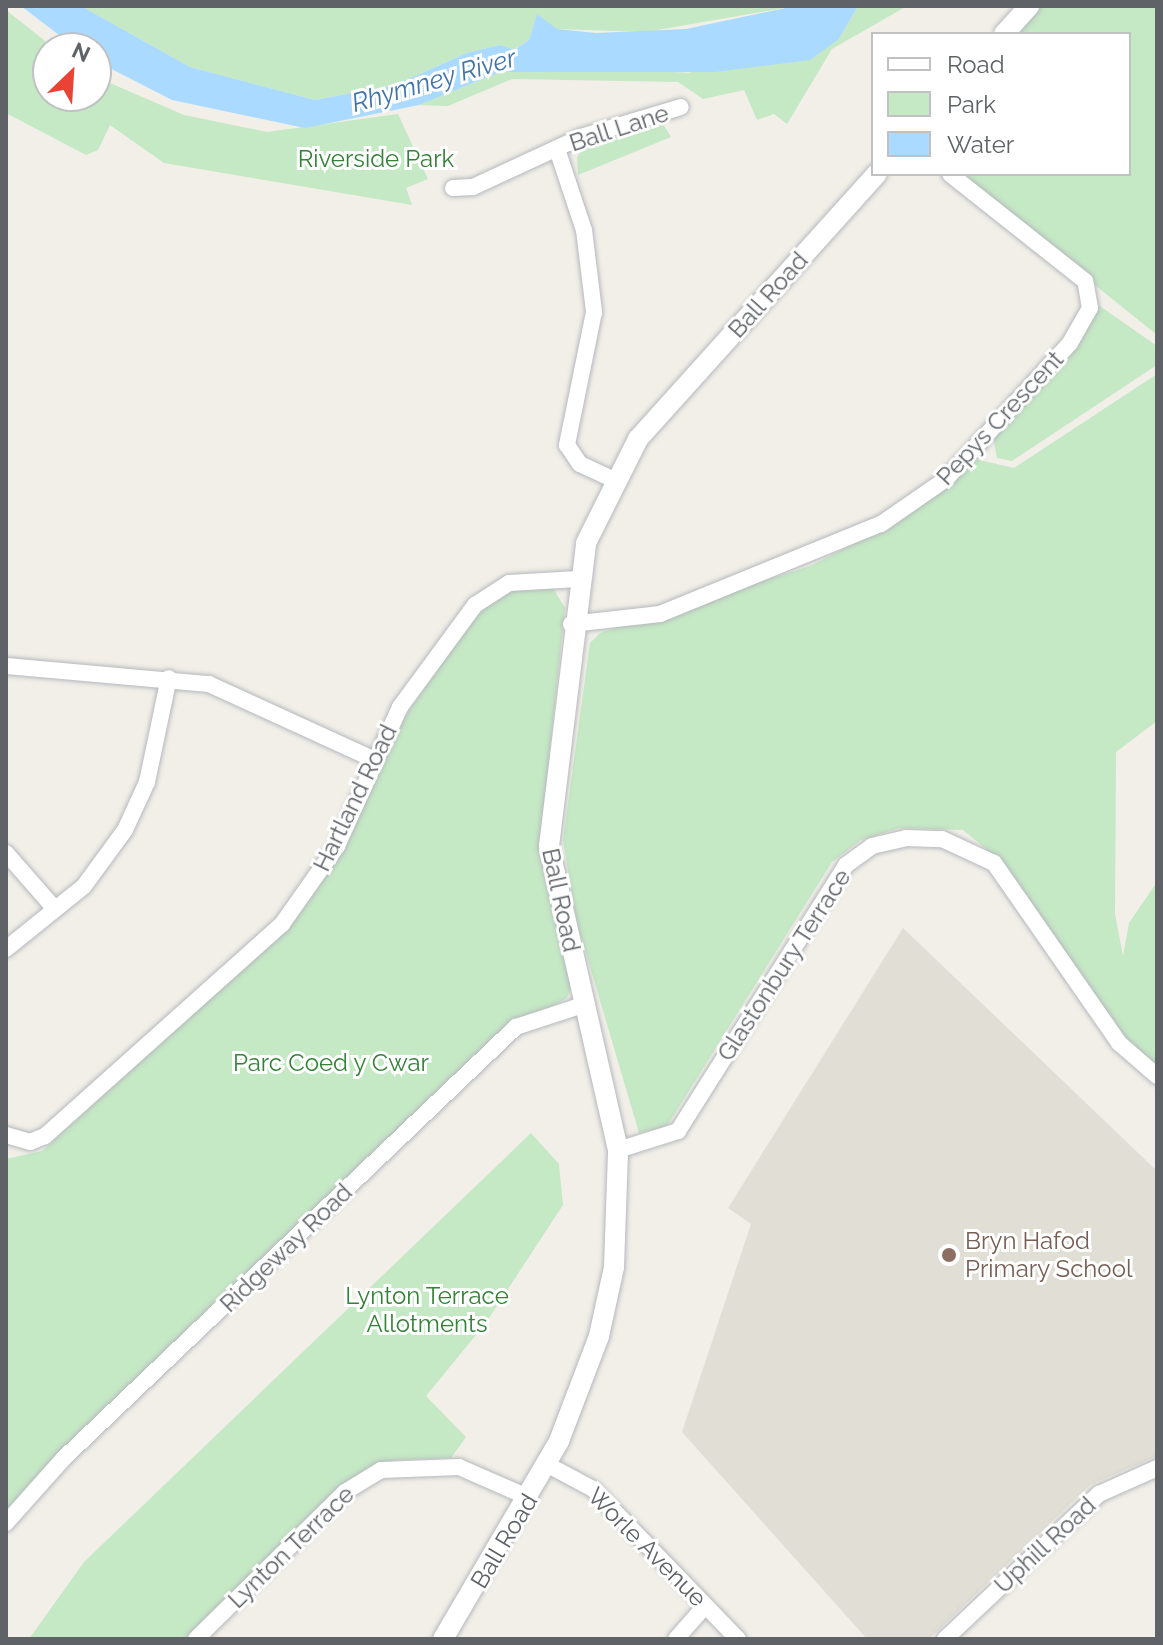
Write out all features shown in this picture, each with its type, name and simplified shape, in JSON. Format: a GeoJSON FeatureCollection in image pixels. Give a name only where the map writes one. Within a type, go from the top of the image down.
{"type":"FeatureCollection","features":[{"type":"Feature","properties":{"kind":"street"},"geometry":{"type":"LineString","coordinates":[[1006,32],[1029,6]]}},
{"type":"Feature","properties":{"kind":"street","name":"Ball Lane"},"geometry":{"type":"LineString","coordinates":[[453,188],[473,187],[557,149],[681,107]]}},
{"type":"Feature","properties":{"kind":"street","name":"Ball Lane"},"geometry":{"type":"LineString","coordinates":[[557,149],[584,230],[594,312],[567,445],[580,464],[614,480]]}},
{"type":"Feature","properties":{"kind":"street","name":"Ball Road"},"geometry":{"type":"LineString","coordinates":[[443,1639],[548,1465],[604,1312],[618,1232],[618,1150],[549,846],[578,579],[614,480],[652,422],[875,176]]}},
{"type":"Feature","properties":{"kind":"street","name":"Pepys Crescent"},"geometry":{"type":"LineString","coordinates":[[571,624],[660,614],[881,524],[956,469],[1080,332],[1091,302],[1080,274],[953,176]]}},
{"type":"Feature","properties":{"kind":"street","name":"Hartland Road"},"geometry":{"type":"LineString","coordinates":[[6,1135],[30,1142],[45,1136],[282,924],[337,846],[373,759],[427,667],[491,592],[529,579],[578,579]]}},
{"type":"Feature","properties":{"kind":"street"},"geometry":{"type":"LineString","coordinates":[[6,666],[169,678],[220,689],[373,759]]}},
{"type":"Feature","properties":{"kind":"street"},"geometry":{"type":"LineString","coordinates":[[6,949],[97,871],[135,812],[169,678]]}},
{"type":"Feature","properties":{"kind":"street","name":"Glastonbury Terrace"},"geometry":{"type":"LineString","coordinates":[[618,1150],[678,1131],[846,865],[872,846],[906,838],[942,839],[994,863],[1119,1043],[1157,1076]]}},
{"type":"Feature","properties":{"kind":"street"},"geometry":{"type":"LineString","coordinates":[[6,853],[55,909]]}},
{"type":"Feature","properties":{"kind":"street","name":"Ridgeway Road"},"geometry":{"type":"LineString","coordinates":[[6,1523],[64,1458],[516,1027],[586,1004]]}},
{"type":"Feature","properties":{"kind":"street","name":"Worle Avenue"},"geometry":{"type":"LineString","coordinates":[[548,1465],[593,1489],[738,1639]]}},
{"type":"Feature","properties":{"kind":"street","name":"Lynton Terrace"},"geometry":{"type":"LineString","coordinates":[[196,1639],[345,1492],[381,1470],[459,1467],[530,1498]]}},
{"type":"Feature","properties":{"kind":"street","name":"Uphill Road"},"geometry":{"type":"LineString","coordinates":[[945,1639],[1099,1494],[1157,1468]]}},
{"type":"Feature","properties":{"kind":"street"},"geometry":{"type":"LineString","coordinates":[[676,1639],[705,1606]]}},
{"type":"Feature","properties":{"kind":"shaded area","name":"Bryn Hafod Primary School"},"geometry":{"type":"Polygon","coordinates":[[[903,928],[1157,1171],[1157,1456],[1090,1485],[929,1639],[867,1639],[682,1432],[751,1224],[728,1208],[903,928]]]}},
{"type":"Feature","properties":{"kind":"green space"},"geometry":{"type":"Polygon","coordinates":[[[81,6],[795,6],[646,32],[556,29],[537,14],[529,40],[513,50],[500,45],[467,53],[395,85],[315,100],[190,67],[81,6]]]}},
{"type":"Feature","properties":{"kind":"green space"},"geometry":{"type":"Polygon","coordinates":[[[858,6],[907,6],[832,49],[787,124],[774,114],[757,120],[744,90],[703,99],[678,82],[512,79],[448,106],[419,105],[500,72],[609,67],[688,73],[839,39],[858,6]]]}},
{"type":"Feature","properties":{"kind":"green space"},"geometry":{"type":"Polygon","coordinates":[[[1041,6],[1157,6],[1157,335],[959,176],[1131,176],[1131,32],[1018,32],[1041,6]]]}},
{"type":"Feature","properties":{"kind":"green space","name":"Riverside Park"},"geometry":{"type":"Polygon","coordinates":[[[6,10],[34,32],[32,112],[112,112],[112,84],[184,115],[267,132],[398,114],[428,179],[406,188],[412,205],[164,163],[110,125],[98,150],[86,155],[6,113],[6,10]]]}},
{"type":"Feature","properties":{"kind":"green space"},"geometry":{"type":"Polygon","coordinates":[[[663,124],[671,137],[578,175],[577,157],[585,146],[663,124]]]}},
{"type":"Feature","properties":{"kind":"green space"},"geometry":{"type":"Polygon","coordinates":[[[1097,304],[1157,346],[1157,365],[1012,461],[997,458],[993,437],[1080,343],[1097,304]]]}},
{"type":"Feature","properties":{"kind":"green space"},"geometry":{"type":"Polygon","coordinates":[[[1157,374],[1157,721],[1116,752],[1115,914],[1123,956],[1129,923],[1157,882],[1157,1069],[1114,1029],[1001,861],[963,830],[900,828],[861,840],[832,862],[667,1126],[639,1133],[576,919],[563,840],[590,643],[600,633],[810,566],[883,529],[975,459],[1014,468],[1157,374]]]}},
{"type":"Feature","properties":{"kind":"green space","name":"Parc Coed y Cwar"},"geometry":{"type":"Polygon","coordinates":[[[553,588],[565,608],[539,853],[571,989],[567,998],[544,1011],[243,1279],[6,1512],[6,1159],[42,1151],[272,943],[403,719],[479,612],[512,590],[553,588]]]}},
{"type":"Feature","properties":{"kind":"green space","name":"Lynton Terrace Allotments"},"geometry":{"type":"Polygon","coordinates":[[[531,1133],[559,1164],[563,1205],[485,1324],[426,1396],[466,1437],[451,1458],[396,1460],[351,1479],[186,1639],[29,1639],[84,1562],[531,1133]]]}},
{"type":"Feature","properties":{"kind":"water","name":"Rhymney River"},"geometry":{"type":"Polygon","coordinates":[[[21,6],[81,6],[190,67],[315,100],[395,85],[467,53],[500,45],[514,50],[529,40],[537,14],[557,29],[596,33],[686,29],[795,6],[858,6],[839,39],[810,60],[715,72],[500,72],[419,105],[305,128],[172,100],[112,69],[112,32],[55,32],[21,6]]]}},
{"type":"Feature","properties":{"kind":"place","name":"Bryn Hafod Primary School"},"geometry":{"type":"Point","coordinates":[949,1255]}}]}
